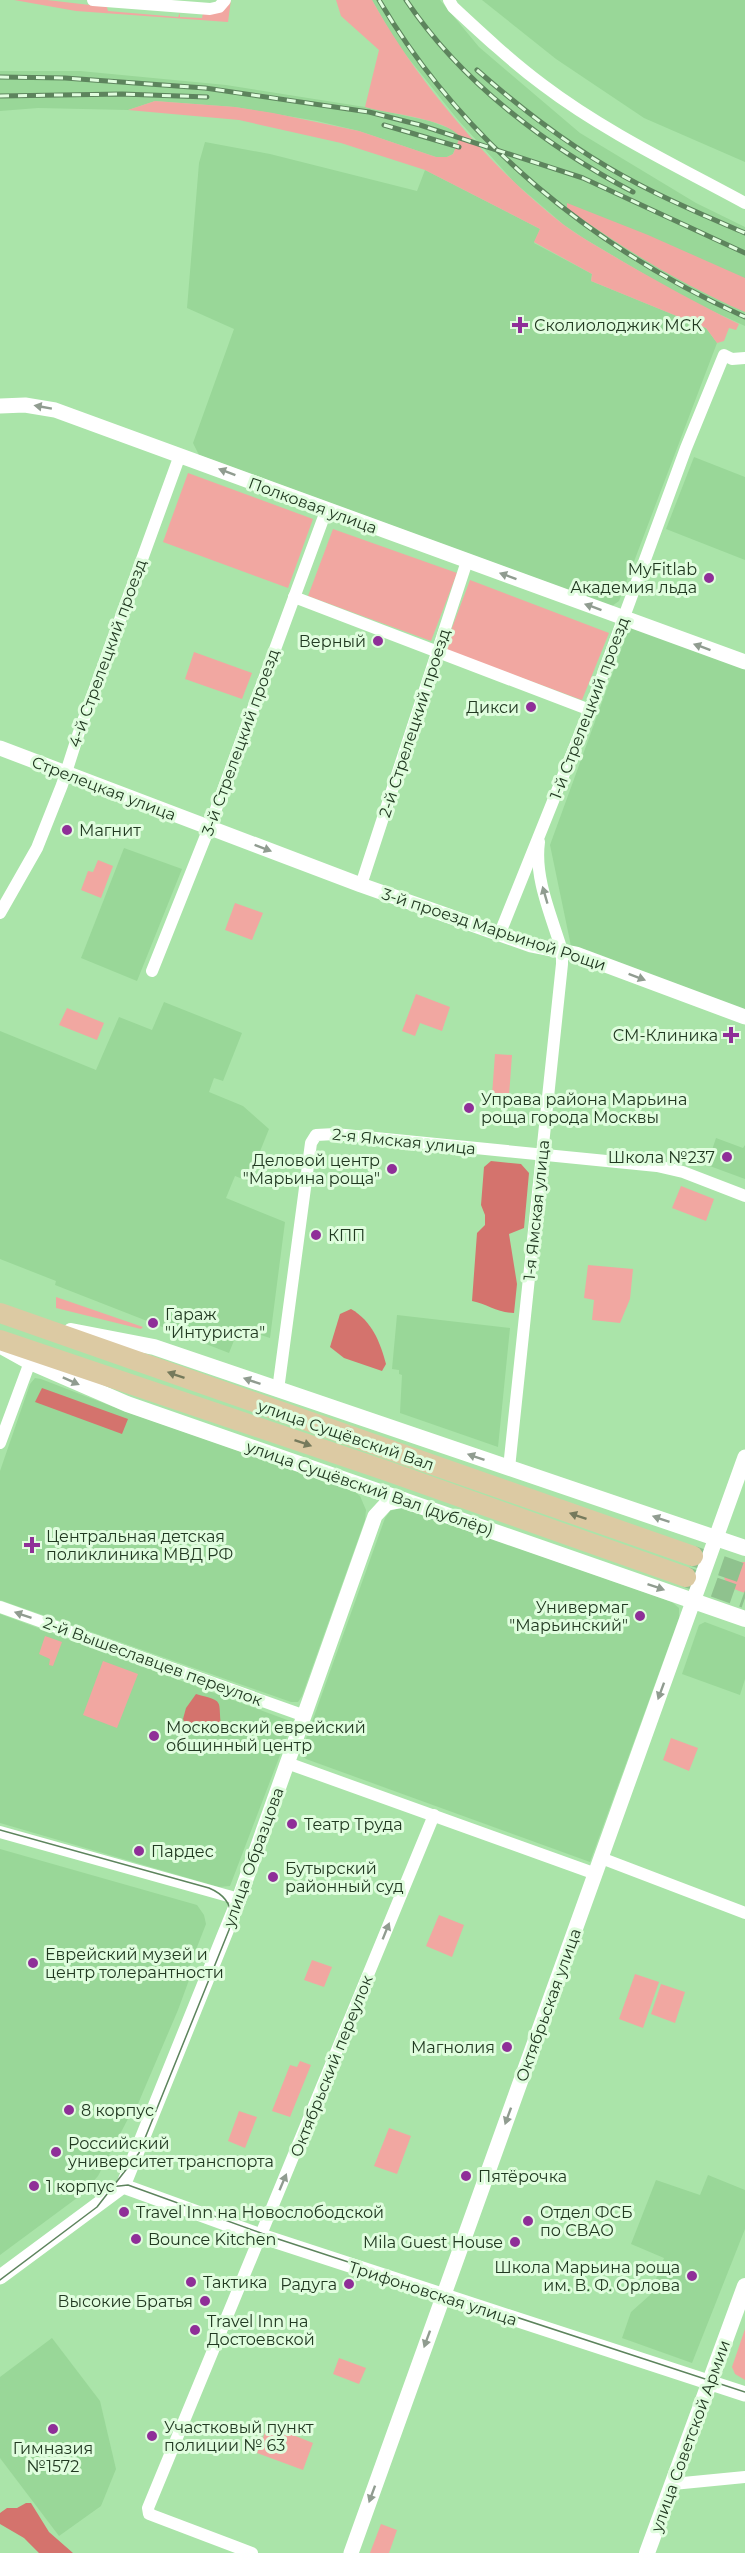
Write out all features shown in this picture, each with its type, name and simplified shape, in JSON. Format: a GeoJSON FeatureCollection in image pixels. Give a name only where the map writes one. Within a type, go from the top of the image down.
{"type":"FeatureCollection","features":[{"type":"Feature","properties":{"kind":"main road","name":"улица Сущёвский Вал"},"geometry":{"type":"LineString","coordinates":[[0,1313],[693,1556]]}},
{"type":"Feature","properties":{"kind":"main road"},"geometry":{"type":"LineString","coordinates":[[32,1324],[146,1345],[745,1548]]}},
{"type":"Feature","properties":{"kind":"main road","name":"улица Сущёвский Вал"},"geometry":{"type":"LineString","coordinates":[[0,1340],[686,1577]]}},
{"type":"Feature","properties":{"kind":"main road","name":"улица Сущёвский Вал (дублёр)"},"geometry":{"type":"LineString","coordinates":[[0,1345],[30,1362],[127,1404],[741,1616]]}},
{"type":"Feature","properties":{"kind":"main road","name":"улица Советской Армии"},"geometry":{"type":"LineString","coordinates":[[648,2553],[745,2286]]}},
{"type":"Feature","properties":{"kind":"street"},"geometry":{"type":"LineString","coordinates":[[93,0],[210,9],[219,7],[225,0]]}},
{"type":"Feature","properties":{"kind":"street"},"geometry":{"type":"LineString","coordinates":[[450,0],[453,7],[501,52],[544,87],[625,137],[745,203]]}},
{"type":"Feature","properties":{"kind":"street","name":"1-й Стрелецкий проезд"},"geometry":{"type":"LineString","coordinates":[[500,933],[590,710],[714,378],[724,355],[732,359],[745,358]]}},
{"type":"Feature","properties":{"kind":"street","name":"Полковая улица"},"geometry":{"type":"LineString","coordinates":[[0,406],[26,405],[48,408],[745,662]]}},
{"type":"Feature","properties":{"kind":"street","name":"4-й Стрелецкий проезд"},"geometry":{"type":"LineString","coordinates":[[0,913],[37,848],[180,455]]}},
{"type":"Feature","properties":{"kind":"street","name":"3-й Стрелецкий проезд"},"geometry":{"type":"LineString","coordinates":[[152,971],[209,828],[326,511]]}},
{"type":"Feature","properties":{"kind":"street","name":"2-й Стрелецкий проезд"},"geometry":{"type":"LineString","coordinates":[[361,885],[467,561]]}},
{"type":"Feature","properties":{"kind":"street"},"geometry":{"type":"LineString","coordinates":[[294,597],[438,650],[590,710]]}},
{"type":"Feature","properties":{"kind":"street","name":"Стрелецкая улица"},"geometry":{"type":"LineString","coordinates":[[0,748],[209,828]]}},
{"type":"Feature","properties":{"kind":"street","name":"3-й проезд Марьиной Рощи"},"geometry":{"type":"LineString","coordinates":[[209,828],[531,945],[576,954],[745,1017]]}},
{"type":"Feature","properties":{"kind":"street","name":"1-й Стрелецкий проезд"},"geometry":{"type":"LineString","coordinates":[[540,836],[538,855],[540,876],[562,951]]}},
{"type":"Feature","properties":{"kind":"street","name":"1-я Ямская улица"},"geometry":{"type":"LineString","coordinates":[[509,1468],[556,1028],[562,951]]}},
{"type":"Feature","properties":{"kind":"street","name":"2-я Ямская улица"},"geometry":{"type":"LineString","coordinates":[[278,1390],[313,1138],[325,1133],[657,1166],[683,1172],[745,1196]]}},
{"type":"Feature","properties":{"kind":"street"},"geometry":{"type":"LineString","coordinates":[[0,1443],[30,1362]]}},
{"type":"Feature","properties":{"kind":"street","name":"Октябрьская улица"},"geometry":{"type":"LineString","coordinates":[[351,2553],[745,1457]]}},
{"type":"Feature","properties":{"kind":"street"},"geometry":{"type":"LineString","coordinates":[[360,1485],[373,1499],[375,1516]]}},
{"type":"Feature","properties":{"kind":"street"},"geometry":{"type":"LineString","coordinates":[[375,1516],[387,1503],[404,1500]]}},
{"type":"Feature","properties":{"kind":"street","name":"улица Образцова"},"geometry":{"type":"LineString","coordinates":[[123,2186],[239,1899],[375,1516]]}},
{"type":"Feature","properties":{"kind":"street","name":"2-й Вышеславцев переулок"},"geometry":{"type":"LineString","coordinates":[[0,1607],[305,1716]]}},
{"type":"Feature","properties":{"kind":"street"},"geometry":{"type":"LineString","coordinates":[[287,1762],[596,1874]]}},
{"type":"Feature","properties":{"kind":"street","name":"Октябрьский переулок"},"geometry":{"type":"LineString","coordinates":[[252,2553],[150,2514],[148,2508],[434,1815]]}},
{"type":"Feature","properties":{"kind":"street"},"geometry":{"type":"LineString","coordinates":[[0,1832],[239,1899]]}},
{"type":"Feature","properties":{"kind":"street"},"geometry":{"type":"LineString","coordinates":[[601,1858],[745,1913]]}},
{"type":"Feature","properties":{"kind":"street"},"geometry":{"type":"LineString","coordinates":[[0,2277],[123,2186]]}},
{"type":"Feature","properties":{"kind":"street","name":"Трифоновская улица"},"geometry":{"type":"LineString","coordinates":[[123,2186],[261,2236],[745,2394]]}},
{"type":"Feature","properties":{"kind":"street"},"geometry":{"type":"LineString","coordinates":[[673,2484],[745,2477]]}},
{"type":"Feature","properties":{"kind":"shaded area"},"geometry":{"type":"Polygon","coordinates":[[[14,0],[47,0],[107,7],[108,11],[178,17],[180,13],[180,17],[202,18],[203,13],[231,0],[228,22],[76,11],[14,0]]]}},
{"type":"Feature","properties":{"kind":"shaded area"},"geometry":{"type":"Polygon","coordinates":[[[336,0],[372,0],[410,61],[457,122],[537,203],[564,225],[592,243],[739,324],[736,330],[729,328],[724,341],[717,343],[706,328],[591,281],[592,274],[534,242],[540,229],[425,170],[341,143],[239,120],[128,110],[155,101],[235,107],[359,131],[436,157],[447,157],[453,154],[460,137],[442,125],[365,107],[379,50],[341,16],[336,0]]]}},
{"type":"Feature","properties":{"kind":"shaded area"},"geometry":{"type":"Polygon","coordinates":[[[372,0],[440,0],[479,47],[580,133],[696,203],[745,227],[745,326],[686,299],[585,239],[564,225],[515,183],[458,120],[397,44],[372,0]]]}},
{"type":"Feature","properties":{"kind":"shaded area"},"geometry":{"type":"Polygon","coordinates":[[[482,0],[745,0],[745,162],[644,118],[556,59],[482,0]]]}},
{"type":"Feature","properties":{"kind":"shaded area"},"geometry":{"type":"Polygon","coordinates":[[[0,71],[80,71],[226,85],[365,107],[430,121],[454,130],[460,137],[453,154],[447,157],[436,157],[359,131],[317,121],[235,107],[155,101],[128,110],[38,108],[0,111],[0,71]]]}},
{"type":"Feature","properties":{"kind":"shaded area"},"geometry":{"type":"Polygon","coordinates":[[[205,142],[270,154],[417,191],[425,170],[540,229],[534,243],[592,274],[591,281],[706,328],[717,343],[619,601],[612,606],[199,455],[193,443],[234,329],[187,308],[199,163],[205,142]]]}},
{"type":"Feature","properties":{"kind":"shaded area"},"geometry":{"type":"Polygon","coordinates":[[[567,203],[648,235],[745,278],[745,312],[699,290],[633,253],[567,208],[567,203]]]}},
{"type":"Feature","properties":{"kind":"shaded area"},"geometry":{"type":"Polygon","coordinates":[[[694,457],[745,477],[745,560],[666,529],[694,457]]]}},
{"type":"Feature","properties":{"kind":"shaded area"},"geometry":{"type":"Polygon","coordinates":[[[188,473],[313,519],[288,588],[163,542],[188,473]]]}},
{"type":"Feature","properties":{"kind":"shaded area"},"geometry":{"type":"Polygon","coordinates":[[[333,529],[457,573],[431,641],[308,596],[333,529]]]}},
{"type":"Feature","properties":{"kind":"shaded area"},"geometry":{"type":"Polygon","coordinates":[[[470,580],[609,633],[582,700],[444,649],[470,580]]]}},
{"type":"Feature","properties":{"kind":"shaded area"},"geometry":{"type":"Polygon","coordinates":[[[635,625],[745,667],[745,1010],[571,946],[550,845],[629,628],[635,625]]]}},
{"type":"Feature","properties":{"kind":"shaded area"},"geometry":{"type":"Polygon","coordinates":[[[194,652],[252,673],[242,699],[185,679],[194,652]]]}},
{"type":"Feature","properties":{"kind":"shaded area"},"geometry":{"type":"Polygon","coordinates":[[[124,848],[182,869],[137,981],[81,958],[124,848]]]}},
{"type":"Feature","properties":{"kind":"shaded area"},"geometry":{"type":"Polygon","coordinates":[[[98,860],[113,866],[101,898],[81,890],[88,871],[93,872],[98,860]]]}},
{"type":"Feature","properties":{"kind":"shaded area"},"geometry":{"type":"Polygon","coordinates":[[[235,903],[263,913],[252,940],[225,930],[235,903]]]}},
{"type":"Feature","properties":{"kind":"shaded area"},"geometry":{"type":"Polygon","coordinates":[[[416,994],[450,1007],[442,1031],[420,1023],[415,1036],[402,1031],[416,994]]]}},
{"type":"Feature","properties":{"kind":"shaded area"},"geometry":{"type":"Polygon","coordinates":[[[164,1002],[242,1033],[223,1081],[214,1078],[209,1092],[243,1106],[269,1129],[248,1181],[235,1176],[226,1198],[285,1222],[270,1338],[239,1328],[229,1353],[55,1285],[56,1281],[0,1259],[0,1031],[96,1070],[119,1017],[152,1030],[164,1002]]]}},
{"type":"Feature","properties":{"kind":"shaded area"},"geometry":{"type":"Polygon","coordinates":[[[67,1008],[104,1023],[97,1040],[59,1025],[67,1008]]]}},
{"type":"Feature","properties":{"kind":"shaded area"},"geometry":{"type":"Polygon","coordinates":[[[495,1054],[512,1055],[509,1096],[492,1095],[495,1054]]]}},
{"type":"Feature","properties":{"kind":"shaded area","name":"Школа №237"},"geometry":{"type":"Polygon","coordinates":[[[716,1138],[743,1148],[745,1145],[745,1179],[707,1165],[716,1138]]]}},
{"type":"Feature","properties":{"kind":"shaded area"},"geometry":{"type":"Polygon","coordinates":[[[491,1161],[521,1164],[529,1173],[524,1228],[509,1234],[517,1284],[514,1313],[503,1312],[472,1301],[477,1233],[485,1225],[485,1215],[481,1205],[484,1167],[491,1161]]]}},
{"type":"Feature","properties":{"kind":"shaded area"},"geometry":{"type":"Polygon","coordinates":[[[681,1186],[714,1199],[706,1221],[672,1208],[681,1186]]]}},
{"type":"Feature","properties":{"kind":"shaded area"},"geometry":{"type":"Polygon","coordinates":[[[588,1265],[633,1269],[630,1299],[620,1323],[592,1320],[594,1300],[584,1298],[588,1265]]]}},
{"type":"Feature","properties":{"kind":"shaded area"},"geometry":{"type":"Polygon","coordinates":[[[56,1297],[143,1327],[141,1329],[56,1308],[56,1297]]]}},
{"type":"Feature","properties":{"kind":"shaded area"},"geometry":{"type":"Polygon","coordinates":[[[351,1309],[370,1326],[378,1340],[386,1364],[382,1371],[344,1358],[330,1347],[340,1314],[351,1309]]]}},
{"type":"Feature","properties":{"kind":"shaded area"},"geometry":{"type":"Polygon","coordinates":[[[397,1315],[510,1328],[498,1447],[400,1413],[402,1375],[399,1374],[399,1370],[392,1369],[397,1315]]]}},
{"type":"Feature","properties":{"kind":"shaded area"},"geometry":{"type":"Polygon","coordinates":[[[35,1378],[354,1491],[360,1496],[366,1510],[365,1520],[298,1702],[291,1702],[0,1600],[0,1471],[30,1384],[35,1378]]]}},
{"type":"Feature","properties":{"kind":"shaded area"},"geometry":{"type":"Polygon","coordinates":[[[42,1388],[128,1419],[122,1434],[35,1402],[42,1388]]]}},
{"type":"Feature","properties":{"kind":"shaded area"},"geometry":{"type":"Polygon","coordinates":[[[401,1507],[672,1602],[679,1608],[679,1618],[590,1862],[302,1756],[302,1750],[385,1518],[390,1511],[401,1507]]]}},
{"type":"Feature","properties":{"kind":"shaded area"},"geometry":{"type":"Polygon","coordinates":[[[732,1562],[745,1562],[745,1593],[733,1588],[725,1579],[724,1570],[732,1562]]]}},
{"type":"Feature","properties":{"kind":"shaded area"},"geometry":{"type":"Polygon","coordinates":[[[0,1614],[290,1721],[290,1728],[282,1750],[230,1886],[219,1887],[0,1823],[0,1614]]]}},
{"type":"Feature","properties":{"kind":"shaded area"},"geometry":{"type":"Polygon","coordinates":[[[705,1622],[745,1637],[745,1679],[740,1695],[682,1674],[699,1625],[705,1622]]]}},
{"type":"Feature","properties":{"kind":"shaded area"},"geometry":{"type":"Polygon","coordinates":[[[45,1636],[62,1642],[53,1666],[49,1665],[50,1659],[39,1654],[45,1636]]]}},
{"type":"Feature","properties":{"kind":"shaded area"},"geometry":{"type":"Polygon","coordinates":[[[103,1661],[138,1674],[117,1728],[83,1715],[103,1661]]]}},
{"type":"Feature","properties":{"kind":"shaded area"},"geometry":{"type":"Polygon","coordinates":[[[196,1694],[218,1703],[221,1726],[213,1733],[186,1726],[183,1719],[186,1708],[196,1694]]]}},
{"type":"Feature","properties":{"kind":"shaded area"},"geometry":{"type":"Polygon","coordinates":[[[671,1738],[698,1748],[689,1771],[663,1760],[671,1738]]]}},
{"type":"Feature","properties":{"kind":"shaded area"},"geometry":{"type":"Polygon","coordinates":[[[0,1849],[197,1905],[204,1915],[206,1924],[185,1978],[189,1980],[178,2010],[133,2116],[130,2115],[98,2176],[81,2195],[0,2255],[0,1849]]]}},
{"type":"Feature","properties":{"kind":"shaded area"},"geometry":{"type":"Polygon","coordinates":[[[439,1915],[464,1925],[452,1957],[426,1946],[439,1915]]]}},
{"type":"Feature","properties":{"kind":"shaded area"},"geometry":{"type":"Polygon","coordinates":[[[312,1960],[332,1967],[324,1987],[304,1980],[312,1960]]]}},
{"type":"Feature","properties":{"kind":"shaded area"},"geometry":{"type":"Polygon","coordinates":[[[635,1974],[659,1982],[643,2028],[619,2019],[635,1974]]]}},
{"type":"Feature","properties":{"kind":"shaded area"},"geometry":{"type":"Polygon","coordinates":[[[661,1984],[685,1992],[675,2023],[651,2014],[661,1984]]]}},
{"type":"Feature","properties":{"kind":"shaded area"},"geometry":{"type":"Polygon","coordinates":[[[300,2061],[311,2065],[290,2117],[272,2111],[290,2065],[297,2067],[300,2061]]]}},
{"type":"Feature","properties":{"kind":"shaded area"},"geometry":{"type":"Polygon","coordinates":[[[239,2111],[257,2117],[245,2148],[228,2141],[239,2111]]]}},
{"type":"Feature","properties":{"kind":"shaded area"},"geometry":{"type":"Polygon","coordinates":[[[389,2128],[411,2136],[397,2174],[374,2166],[389,2128]]]}},
{"type":"Feature","properties":{"kind":"shaded area","name":"Школа Марьина роща им. В. Ф. Орлова"},"geometry":{"type":"Polygon","coordinates":[[[708,2175],[745,2190],[745,2229],[692,2363],[622,2338],[631,2312],[650,2295],[664,2258],[631,2244],[656,2180],[700,2195],[708,2175]]]}},
{"type":"Feature","properties":{"kind":"shaded area"},"geometry":{"type":"Polygon","coordinates":[[[745,2329],[745,2380],[735,2374],[732,2367],[745,2329]]]}},
{"type":"Feature","properties":{"kind":"shaded area","name":"Гимназия №1572"},"geometry":{"type":"Polygon","coordinates":[[[52,2338],[100,2401],[116,2469],[101,2506],[59,2536],[0,2458],[0,2377],[52,2338]]]}},
{"type":"Feature","properties":{"kind":"shaded area"},"geometry":{"type":"Polygon","coordinates":[[[339,2358],[366,2368],[359,2384],[333,2374],[339,2358]]]}},
{"type":"Feature","properties":{"kind":"shaded area"},"geometry":{"type":"Polygon","coordinates":[[[268,2425],[313,2443],[303,2470],[257,2453],[268,2425]]]}},
{"type":"Feature","properties":{"kind":"shaded area"},"geometry":{"type":"Polygon","coordinates":[[[31,2503],[49,2532],[73,2553],[39,2553],[24,2538],[0,2524],[0,2513],[7,2508],[17,2508],[31,2503]]]}},
{"type":"Feature","properties":{"kind":"shaded area"},"geometry":{"type":"Polygon","coordinates":[[[381,2524],[397,2530],[389,2553],[370,2553],[381,2524]]]}},
{"type":"Feature","properties":{"kind":"tunnel"},"geometry":{"type":"LineString","coordinates":[[693,1556],[745,1574]]}},
{"type":"Feature","properties":{"kind":"tunnel"},"geometry":{"type":"LineString","coordinates":[[686,1577],[745,1598]]}},
{"type":"Feature","properties":{"kind":"tram line"},"geometry":{"type":"LineString","coordinates":[[0,1830],[209,1888],[225,1900],[231,1916],[229,1930],[139,2153],[97,2207],[0,2280]]}},
{"type":"Feature","properties":{"kind":"tram line"},"geometry":{"type":"LineString","coordinates":[[110,2187],[128,2185],[272,2237],[745,2392]]}},
{"type":"Feature","properties":{"kind":"railway"},"geometry":{"type":"LineString","coordinates":[[379,0],[413,52],[451,100],[492,145],[538,187],[586,225],[637,259],[690,290],[745,317]]}},
{"type":"Feature","properties":{"kind":"railway"},"geometry":{"type":"LineString","coordinates":[[406,0],[452,58],[508,110],[569,154],[633,192]]}},
{"type":"Feature","properties":{"kind":"railway"},"geometry":{"type":"LineString","coordinates":[[477,70],[535,118],[597,161],[666,198],[745,233]]}},
{"type":"Feature","properties":{"kind":"railway"},"geometry":{"type":"LineString","coordinates":[[0,77],[65,78],[205,88],[369,112],[420,125],[583,178],[745,253]]}},
{"type":"Feature","properties":{"kind":"railway"},"geometry":{"type":"LineString","coordinates":[[0,96],[122,94],[207,97]]}},
{"type":"Feature","properties":{"kind":"railway"},"geometry":{"type":"LineString","coordinates":[[384,125],[459,147]]}},
{"type":"Feature","properties":{"kind":"place","name":"Сколиолоджик МСК"},"geometry":{"type":"Point","coordinates":[520,325]}},
{"type":"Feature","properties":{"kind":"place","name":"MyFitlab Академия льда"},"geometry":{"type":"Point","coordinates":[709,578]}},
{"type":"Feature","properties":{"kind":"place","name":"Верный"},"geometry":{"type":"Point","coordinates":[378,641]}},
{"type":"Feature","properties":{"kind":"place","name":"Дикси"},"geometry":{"type":"Point","coordinates":[531,707]}},
{"type":"Feature","properties":{"kind":"place","name":"Магнит"},"geometry":{"type":"Point","coordinates":[67,830]}},
{"type":"Feature","properties":{"kind":"place","name":"СМ-Клиника"},"geometry":{"type":"Point","coordinates":[731,1035]}},
{"type":"Feature","properties":{"kind":"place","name":"Управа района Марьина роща города Москвы"},"geometry":{"type":"Point","coordinates":[469,1108]}},
{"type":"Feature","properties":{"kind":"place","name":"Школа №237"},"geometry":{"type":"Point","coordinates":[727,1157]}},
{"type":"Feature","properties":{"kind":"place","name":"Деловой центр \"Марьина роща\""},"geometry":{"type":"Point","coordinates":[392,1169]}},
{"type":"Feature","properties":{"kind":"place","name":"КПП"},"geometry":{"type":"Point","coordinates":[316,1235]}},
{"type":"Feature","properties":{"kind":"place","name":"Гараж \"Интуриста\""},"geometry":{"type":"Point","coordinates":[153,1323]}},
{"type":"Feature","properties":{"kind":"place","name":"Центральная детская поликлиника МВД РФ"},"geometry":{"type":"Point","coordinates":[32,1545]}},
{"type":"Feature","properties":{"kind":"place","name":"Универмаг \"Марьинский\""},"geometry":{"type":"Point","coordinates":[640,1616]}},
{"type":"Feature","properties":{"kind":"place","name":"Московский еврейский общинный центр"},"geometry":{"type":"Point","coordinates":[154,1736]}},
{"type":"Feature","properties":{"kind":"place","name":"Театр Труда"},"geometry":{"type":"Point","coordinates":[292,1824]}},
{"type":"Feature","properties":{"kind":"place","name":"Пардес"},"geometry":{"type":"Point","coordinates":[139,1851]}},
{"type":"Feature","properties":{"kind":"place","name":"Бутырский районный суд"},"geometry":{"type":"Point","coordinates":[273,1877]}},
{"type":"Feature","properties":{"kind":"place","name":"Еврейский музей и центр толерантности"},"geometry":{"type":"Point","coordinates":[33,1963]}},
{"type":"Feature","properties":{"kind":"place","name":"Магнолия"},"geometry":{"type":"Point","coordinates":[507,2047]}},
{"type":"Feature","properties":{"kind":"place","name":"8 корпус"},"geometry":{"type":"Point","coordinates":[69,2110]}},
{"type":"Feature","properties":{"kind":"place","name":"Российский университет транспорта"},"geometry":{"type":"Point","coordinates":[56,2152]}},
{"type":"Feature","properties":{"kind":"place","name":"Пятёрочка"},"geometry":{"type":"Point","coordinates":[466,2176]}},
{"type":"Feature","properties":{"kind":"place","name":"1 корпус"},"geometry":{"type":"Point","coordinates":[34,2186]}},
{"type":"Feature","properties":{"kind":"place","name":"Travel Inn на Новослободской"},"geometry":{"type":"Point","coordinates":[124,2212]}},
{"type":"Feature","properties":{"kind":"place","name":"Отдел ФСБ по СВАО"},"geometry":{"type":"Point","coordinates":[528,2221]}},
{"type":"Feature","properties":{"kind":"place","name":"Bounce Kitchen"},"geometry":{"type":"Point","coordinates":[136,2239]}},
{"type":"Feature","properties":{"kind":"place","name":"Mila Guest House"},"geometry":{"type":"Point","coordinates":[515,2242]}},
{"type":"Feature","properties":{"kind":"place","name":"Школа Марьина роща им. В. Ф. Орлова"},"geometry":{"type":"Point","coordinates":[692,2276]}},
{"type":"Feature","properties":{"kind":"place","name":"Тактика"},"geometry":{"type":"Point","coordinates":[191,2282]}},
{"type":"Feature","properties":{"kind":"place","name":"Радуга"},"geometry":{"type":"Point","coordinates":[349,2284]}},
{"type":"Feature","properties":{"kind":"place","name":"Высокие Братья"},"geometry":{"type":"Point","coordinates":[205,2301]}},
{"type":"Feature","properties":{"kind":"place","name":"Travel Inn на Достоевской"},"geometry":{"type":"Point","coordinates":[195,2330]}},
{"type":"Feature","properties":{"kind":"place","name":"Гимназия №1572"},"geometry":{"type":"Point","coordinates":[53,2429]}},
{"type":"Feature","properties":{"kind":"place","name":"Участковый пункт полиции № 63"},"geometry":{"type":"Point","coordinates":[152,2436]}}]}
